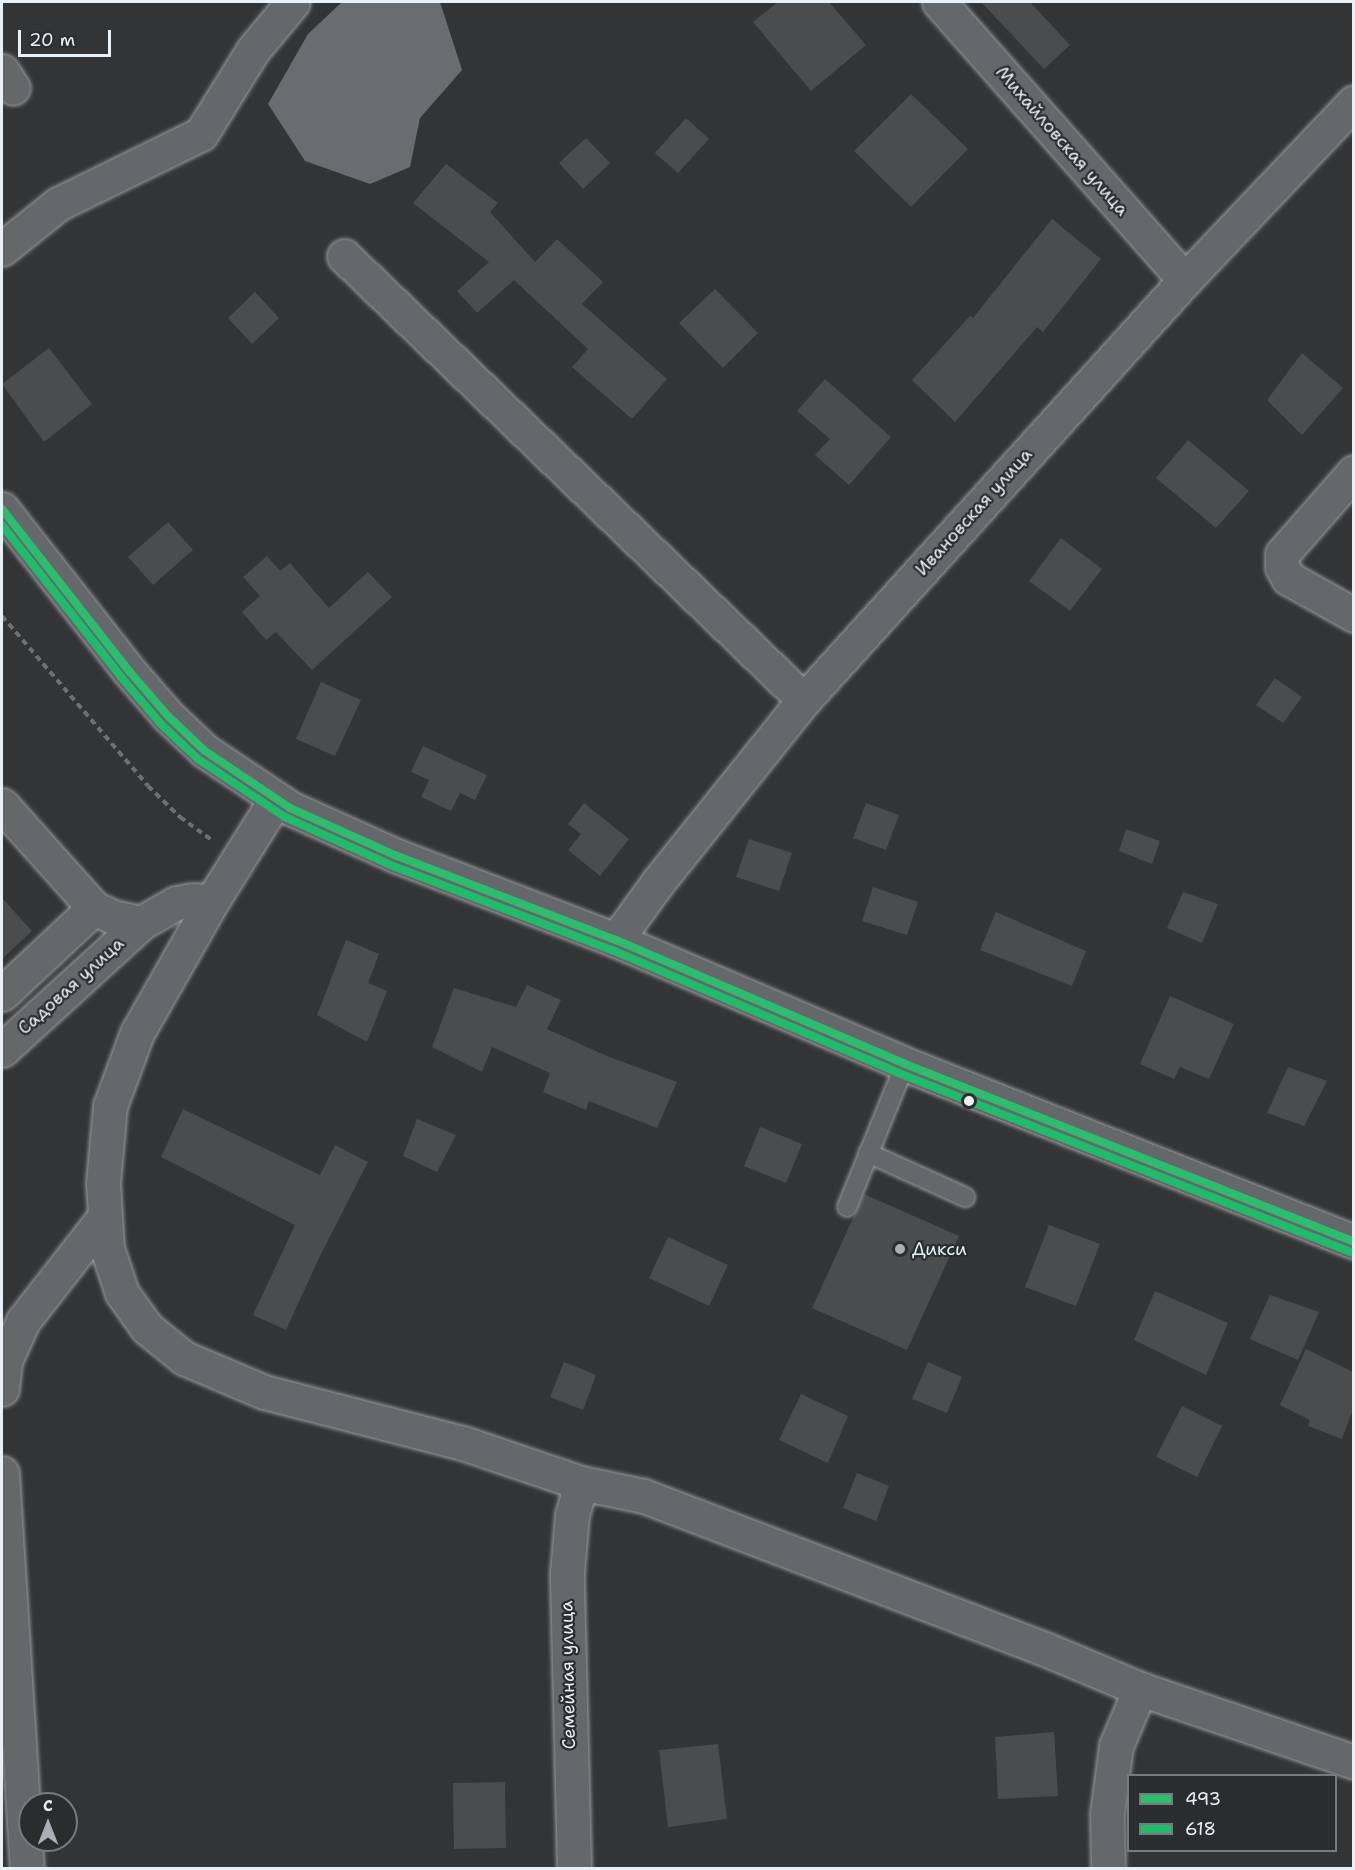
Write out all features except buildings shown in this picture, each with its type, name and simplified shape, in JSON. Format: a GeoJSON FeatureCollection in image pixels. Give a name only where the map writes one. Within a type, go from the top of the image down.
{"type":"FeatureCollection","features":[{"type":"Feature","properties":{"kind":"street"},"geometry":{"type":"LineString","coordinates":[[2,249],[58,204],[201,134],[253,50],[293,2]]}},
{"type":"Feature","properties":{"kind":"street","name":"Михайловская улица"},"geometry":{"type":"LineString","coordinates":[[939,2],[1185,280]]}},
{"type":"Feature","properties":{"kind":"street","name":"Ивановская улица"},"geometry":{"type":"LineString","coordinates":[[616,940],[658,882],[804,700],[1185,280],[1353,102]]}},
{"type":"Feature","properties":{"kind":"street"},"geometry":{"type":"LineString","coordinates":[[344,256],[804,700]]}},
{"type":"Feature","properties":{"kind":"street"},"geometry":{"type":"LineString","coordinates":[[1353,472],[1282,554],[1282,567],[1288,578],[1353,615]]}},
{"type":"Feature","properties":{"kind":"street"},"geometry":{"type":"LineString","coordinates":[[2,509],[122,663],[168,716],[205,751],[276,799],[396,856],[616,940],[905,1064],[1353,1242]]}},
{"type":"Feature","properties":{"kind":"street"},"geometry":{"type":"LineString","coordinates":[[276,799],[212,902],[137,1033],[111,1106],[103,1183],[106,1248],[122,1293],[147,1328],[184,1358],[264,1392],[463,1443],[581,1483],[644,1496],[1045,1649],[1140,1689],[1353,1762]]}},
{"type":"Feature","properties":{"kind":"street"},"geometry":{"type":"LineString","coordinates":[[2,805],[94,908],[113,916],[141,923]]}},
{"type":"Feature","properties":{"kind":"street","name":"Садовая улица"},"geometry":{"type":"LineString","coordinates":[[2,1050],[141,923],[176,903],[193,900],[212,902]]}},
{"type":"Feature","properties":{"kind":"street"},"geometry":{"type":"LineString","coordinates":[[2,994],[94,908]]}},
{"type":"Feature","properties":{"kind":"street"},"geometry":{"type":"LineString","coordinates":[[2,1389],[5,1361],[23,1321],[105,1216]]}},
{"type":"Feature","properties":{"kind":"street"},"geometry":{"type":"LineString","coordinates":[[2,1473],[27,1869]]}},
{"type":"Feature","properties":{"kind":"street","name":"Семейная улица"},"geometry":{"type":"LineString","coordinates":[[574,1869],[567,1573],[572,1515],[581,1483]]}},
{"type":"Feature","properties":{"kind":"street"},"geometry":{"type":"LineString","coordinates":[[1108,1869],[1107,1814],[1116,1746],[1140,1689]]}},
{"type":"Feature","properties":{"kind":"lane"},"geometry":{"type":"LineString","coordinates":[[847,1207],[905,1064]]}},
{"type":"Feature","properties":{"kind":"lane"},"geometry":{"type":"LineString","coordinates":[[868,1153],[965,1197]]}},
{"type":"Feature","properties":{"kind":"path"},"geometry":{"type":"LineString","coordinates":[[2,616],[148,786],[206,838],[241,854]]}},
{"type":"Feature","properties":{"kind":"shaded area"},"geometry":{"type":"Polygon","coordinates":[[[342,2],[440,2],[462,70],[420,118],[410,167],[370,184],[305,161],[268,104],[308,34],[342,2]]]}},
{"type":"Feature","properties":{"kind":"transit line","name":"493"},"geometry":{"type":"LineString","coordinates":[[2,509],[129,671],[168,716],[205,751],[290,808],[397,856],[616,940],[905,1064],[1354,1242]]}},
{"type":"Feature","properties":{"kind":"transit line","name":"618"},"geometry":{"type":"LineString","coordinates":[[2,525],[121,677],[161,724],[198,759],[285,817],[393,866],[612,950],[901,1074],[1350,1252]]}},
{"type":"Feature","properties":{"kind":"place","name":"Дикси"},"geometry":{"type":"Point","coordinates":[900,1249]}}]}
